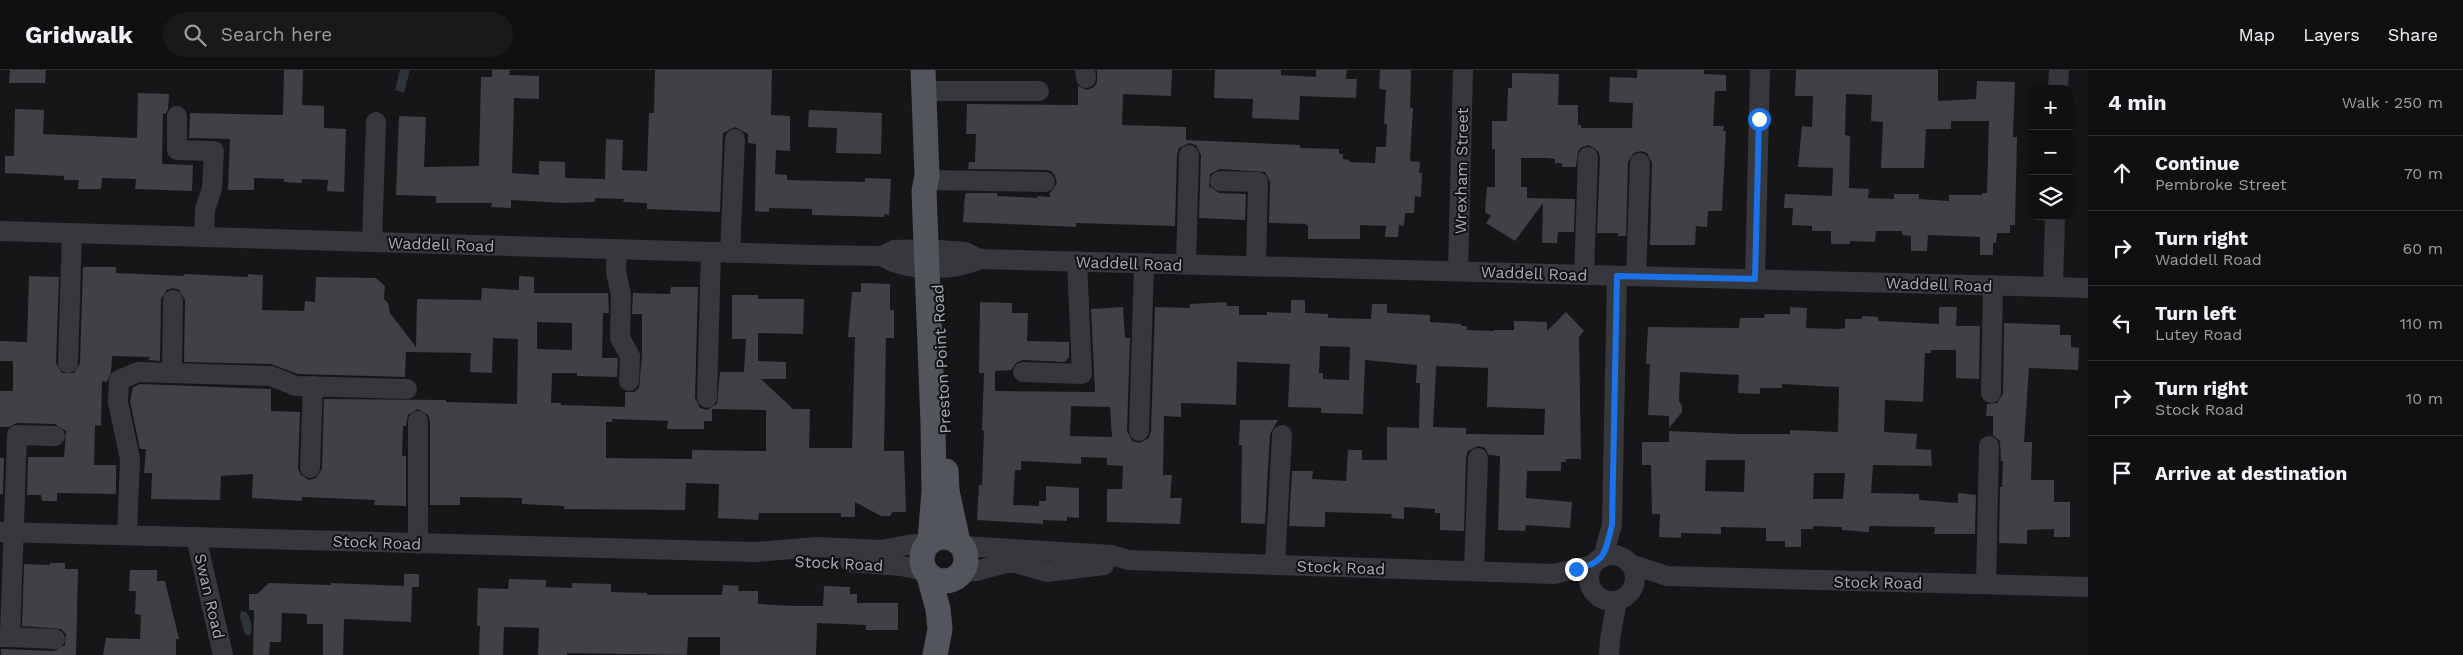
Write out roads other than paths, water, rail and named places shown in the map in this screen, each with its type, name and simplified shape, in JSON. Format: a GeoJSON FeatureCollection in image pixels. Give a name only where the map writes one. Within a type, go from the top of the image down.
{"type":"FeatureCollection","features":[{"type":"Feature","properties":{"kind":"main road","name":"Preston Point Road"},"geometry":{"type":"LineString","coordinates":[[923,81],[927,177],[924,191],[931,258],[947,491],[960,544]]}},
{"type":"Feature","properties":{"kind":"main road","name":"Preston Point Road"},"geometry":{"type":"LineString","coordinates":[[928,543],[934,491],[931,258]]}},
{"type":"Feature","properties":{"kind":"main road","name":"Stock Road"},"geometry":{"type":"LineString","coordinates":[[928,543],[941,537],[960,544]]}},
{"type":"Feature","properties":{"kind":"main road"},"geometry":{"type":"LineString","coordinates":[[928,543],[922,559],[938,609],[940,629],[934,655]]}},
{"type":"Feature","properties":{"kind":"main road"},"geometry":{"type":"LineString","coordinates":[[951,655],[959,574],[966,558],[960,544]]}},
{"type":"Feature","properties":{"kind":"main road","name":"Stock Road"},"geometry":{"type":"LineString","coordinates":[[927,573],[942,581],[959,574]]}},
{"type":"Feature","properties":{"kind":"street","name":"Wrexham Street"},"geometry":{"type":"LineString","coordinates":[[1458,272],[1463,70]]}},
{"type":"Feature","properties":{"kind":"street"},"geometry":{"type":"LineString","coordinates":[[1755,279],[1760,70]]}},
{"type":"Feature","properties":{"kind":"street"},"geometry":{"type":"LineString","coordinates":[[2058,70],[2058,85]]}},
{"type":"Feature","properties":{"kind":"street"},"geometry":{"type":"LineString","coordinates":[[923,81],[1039,91]]}},
{"type":"Feature","properties":{"kind":"street"},"geometry":{"type":"LineString","coordinates":[[177,116],[177,150],[214,151],[212,188],[204,210],[204,237]]}},
{"type":"Feature","properties":{"kind":"street"},"geometry":{"type":"LineString","coordinates":[[372,242],[376,122]]}},
{"type":"Feature","properties":{"kind":"street"},"geometry":{"type":"LineString","coordinates":[[707,398],[721,253],[735,139]]}},
{"type":"Feature","properties":{"kind":"street"},"geometry":{"type":"LineString","coordinates":[[1186,264],[1189,155]]}},
{"type":"Feature","properties":{"kind":"street"},"geometry":{"type":"LineString","coordinates":[[1584,275],[1588,157]]}},
{"type":"Feature","properties":{"kind":"street"},"geometry":{"type":"LineString","coordinates":[[1609,595],[1589,581],[1612,561],[1612,525],[1626,276],[1640,163]]}},
{"type":"Feature","properties":{"kind":"street"},"geometry":{"type":"LineString","coordinates":[[927,177],[1046,182]]}},
{"type":"Feature","properties":{"kind":"street"},"geometry":{"type":"LineString","coordinates":[[1220,181],[1267,182],[1256,266]]}},
{"type":"Feature","properties":{"kind":"street"},"geometry":{"type":"LineString","coordinates":[[2053,287],[2055,220]]}},
{"type":"Feature","properties":{"kind":"street","name":"Waddell Road"},"geometry":{"type":"LineString","coordinates":[[0,230],[617,250],[882,256],[892,263],[965,252],[980,259],[2088,288]]}},
{"type":"Feature","properties":{"kind":"street"},"geometry":{"type":"LineString","coordinates":[[68,363],[72,233]]}},
{"type":"Feature","properties":{"kind":"street"},"geometry":{"type":"LineString","coordinates":[[617,250],[616,272],[621,295],[620,338],[630,356],[629,381]]}},
{"type":"Feature","properties":{"kind":"street"},"geometry":{"type":"LineString","coordinates":[[1023,372],[1082,374],[1077,261]]}},
{"type":"Feature","properties":{"kind":"street"},"geometry":{"type":"LineString","coordinates":[[1139,431],[1144,263]]}},
{"type":"Feature","properties":{"kind":"street"},"geometry":{"type":"LineString","coordinates":[[1991,393],[1993,286]]}},
{"type":"Feature","properties":{"kind":"street"},"geometry":{"type":"LineString","coordinates":[[172,373],[173,300]]}},
{"type":"Feature","properties":{"kind":"street"},"geometry":{"type":"LineString","coordinates":[[127,534],[130,459],[118,402],[119,380],[138,372],[272,376],[296,386],[408,389]]}},
{"type":"Feature","properties":{"kind":"street"},"geometry":{"type":"LineString","coordinates":[[310,468],[313,386]]}},
{"type":"Feature","properties":{"kind":"street"},"geometry":{"type":"LineString","coordinates":[[418,421],[418,544]]}},
{"type":"Feature","properties":{"kind":"street"},"geometry":{"type":"LineString","coordinates":[[55,436],[17,435],[7,532],[5,637],[55,639]]}},
{"type":"Feature","properties":{"kind":"street"},"geometry":{"type":"LineString","coordinates":[[1275,564],[1282,435]]}},
{"type":"Feature","properties":{"kind":"street"},"geometry":{"type":"LineString","coordinates":[[1986,584],[1989,446]]}},
{"type":"Feature","properties":{"kind":"street"},"geometry":{"type":"LineString","coordinates":[[1481,571],[1484,459]]}},
{"type":"Feature","properties":{"kind":"street","name":"Stock Road"},"geometry":{"type":"LineString","coordinates":[[7,532],[755,552],[817,547],[881,550],[928,543]]}},
{"type":"Feature","properties":{"kind":"street","name":"Swan Road"},"geometry":{"type":"LineString","coordinates":[[196,537],[224,655]]}},
{"type":"Feature","properties":{"kind":"street","name":"Stock Road"},"geometry":{"type":"LineString","coordinates":[[960,544],[1112,555],[1128,560]]}},
{"type":"Feature","properties":{"kind":"street","name":"Stock Road"},"geometry":{"type":"LineString","coordinates":[[755,552],[768,560],[901,566],[927,573]]}},
{"type":"Feature","properties":{"kind":"street","name":"Stock Road"},"geometry":{"type":"LineString","coordinates":[[959,574],[1006,563],[1016,563],[1047,572],[1128,560],[1554,574],[1612,561],[1667,576],[2088,587]]}},
{"type":"Feature","properties":{"kind":"street"},"geometry":{"type":"LineString","coordinates":[[1609,595],[1634,578],[1612,561]]}},
{"type":"Feature","properties":{"kind":"street","name":"Stock Road"},"geometry":{"type":"LineString","coordinates":[[1554,574],[1609,595],[1667,576]]}},
{"type":"Feature","properties":{"kind":"street"},"geometry":{"type":"LineString","coordinates":[[1609,595],[1610,647]]}}]}
